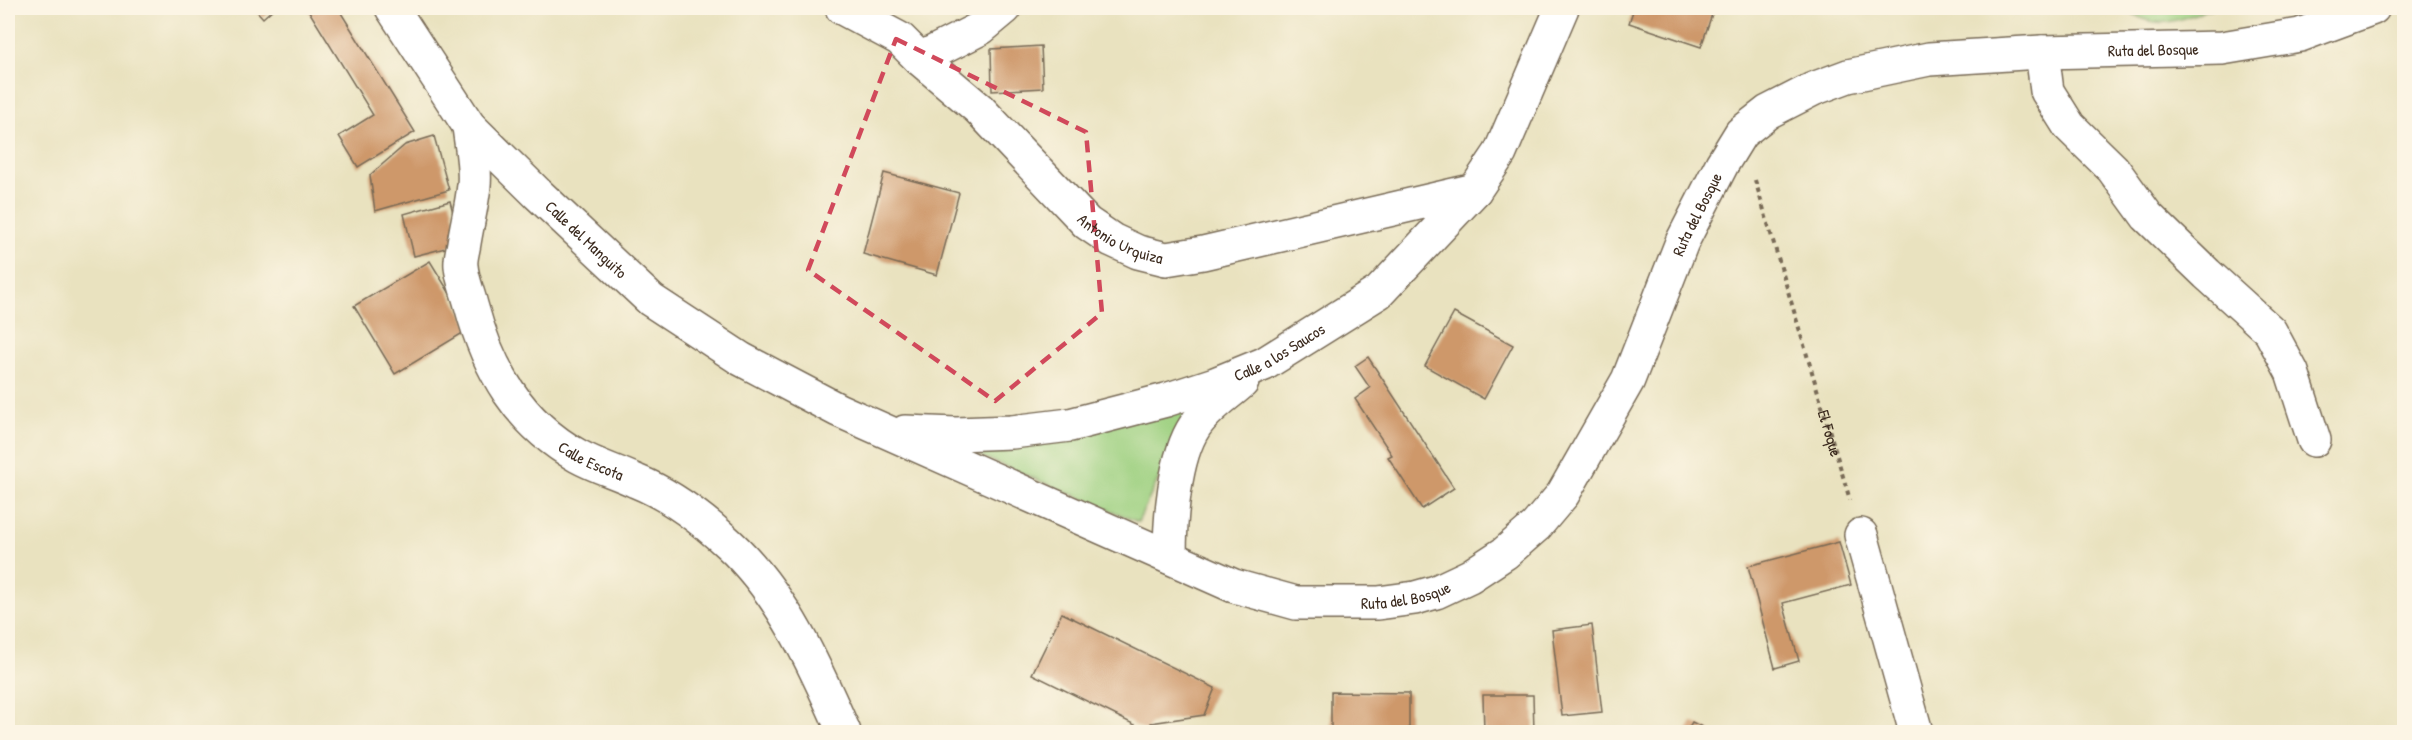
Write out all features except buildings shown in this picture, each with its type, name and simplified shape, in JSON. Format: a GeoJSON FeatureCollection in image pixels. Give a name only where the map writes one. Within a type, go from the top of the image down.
{"type":"FeatureCollection","features":[{"type":"Feature","properties":{"kind":"street","name":"Calle del Manguito"},"geometry":{"type":"LineString","coordinates":[[393,8],[469,126],[651,300],[741,359],[838,411]]}},
{"type":"Feature","properties":{"kind":"street","name":"Antonio Urquiza"},"geometry":{"type":"LineString","coordinates":[[842,8],[900,39],[979,109],[1086,223],[1112,240],[1137,252],[1166,259],[1303,231],[1475,190]]}},
{"type":"Feature","properties":{"kind":"street"},"geometry":{"type":"LineString","coordinates":[[920,59],[981,28],[1005,8]]}},
{"type":"Feature","properties":{"kind":"street","name":"Calle a los Saucos"},"geometry":{"type":"LineString","coordinates":[[838,411],[900,432],[956,434],[1012,432],[1070,425],[1116,414],[1215,384],[1264,364],[1379,292],[1475,190],[1500,153],[1562,8]]}},
{"type":"Feature","properties":{"kind":"street","name":"Ruta del Bosque"},"geometry":{"type":"LineString","coordinates":[[838,411],[1170,557],[1191,569],[1264,596],[1296,603],[1341,604],[1378,603],[1415,598],[1436,592],[1470,576],[1505,553],[1536,526],[1563,494],[1628,380],[1667,279],[1700,205],[1742,133],[1768,112],[1813,89],[1848,76],[1929,59],[2042,52],[2222,48],[2300,35],[2373,8]]}},
{"type":"Feature","properties":{"kind":"street"},"geometry":{"type":"LineString","coordinates":[[2042,52],[2047,90],[2069,126],[2113,169],[2147,216],[2270,331],[2292,372],[2314,440]]}},
{"type":"Feature","properties":{"kind":"street","name":"Calle Escota"},"geometry":{"type":"LineString","coordinates":[[469,126],[474,183],[460,265],[479,334],[500,380],[516,405],[556,442],[579,457],[672,499],[702,520],[731,545],[780,605],[827,693],[844,732]]}},
{"type":"Feature","properties":{"kind":"street"},"geometry":{"type":"LineString","coordinates":[[1170,557],[1173,499],[1186,443],[1195,426],[1212,407],[1264,364]]}},
{"type":"Feature","properties":{"kind":"street"},"geometry":{"type":"LineString","coordinates":[[1861,536],[1916,732]]}},
{"type":"Feature","properties":{"kind":"path","name":"El Foque"},"geometry":{"type":"LineString","coordinates":[[1742,133],[1861,536]]}},
{"type":"Feature","properties":{"kind":"highlighted area"},"geometry":{"type":"Polygon","coordinates":[[[896,39],[1086,132],[1102,313],[995,401],[808,270],[896,39]]]}},
{"type":"Feature","properties":{"kind":"green space"},"geometry":{"type":"Polygon","coordinates":[[[2126,8],[2213,8],[2179,20],[2158,23],[2137,16],[2126,8]]]}},
{"type":"Feature","properties":{"kind":"green space"},"geometry":{"type":"Polygon","coordinates":[[[1192,408],[1138,522],[961,448],[1192,408]]]}}]}
